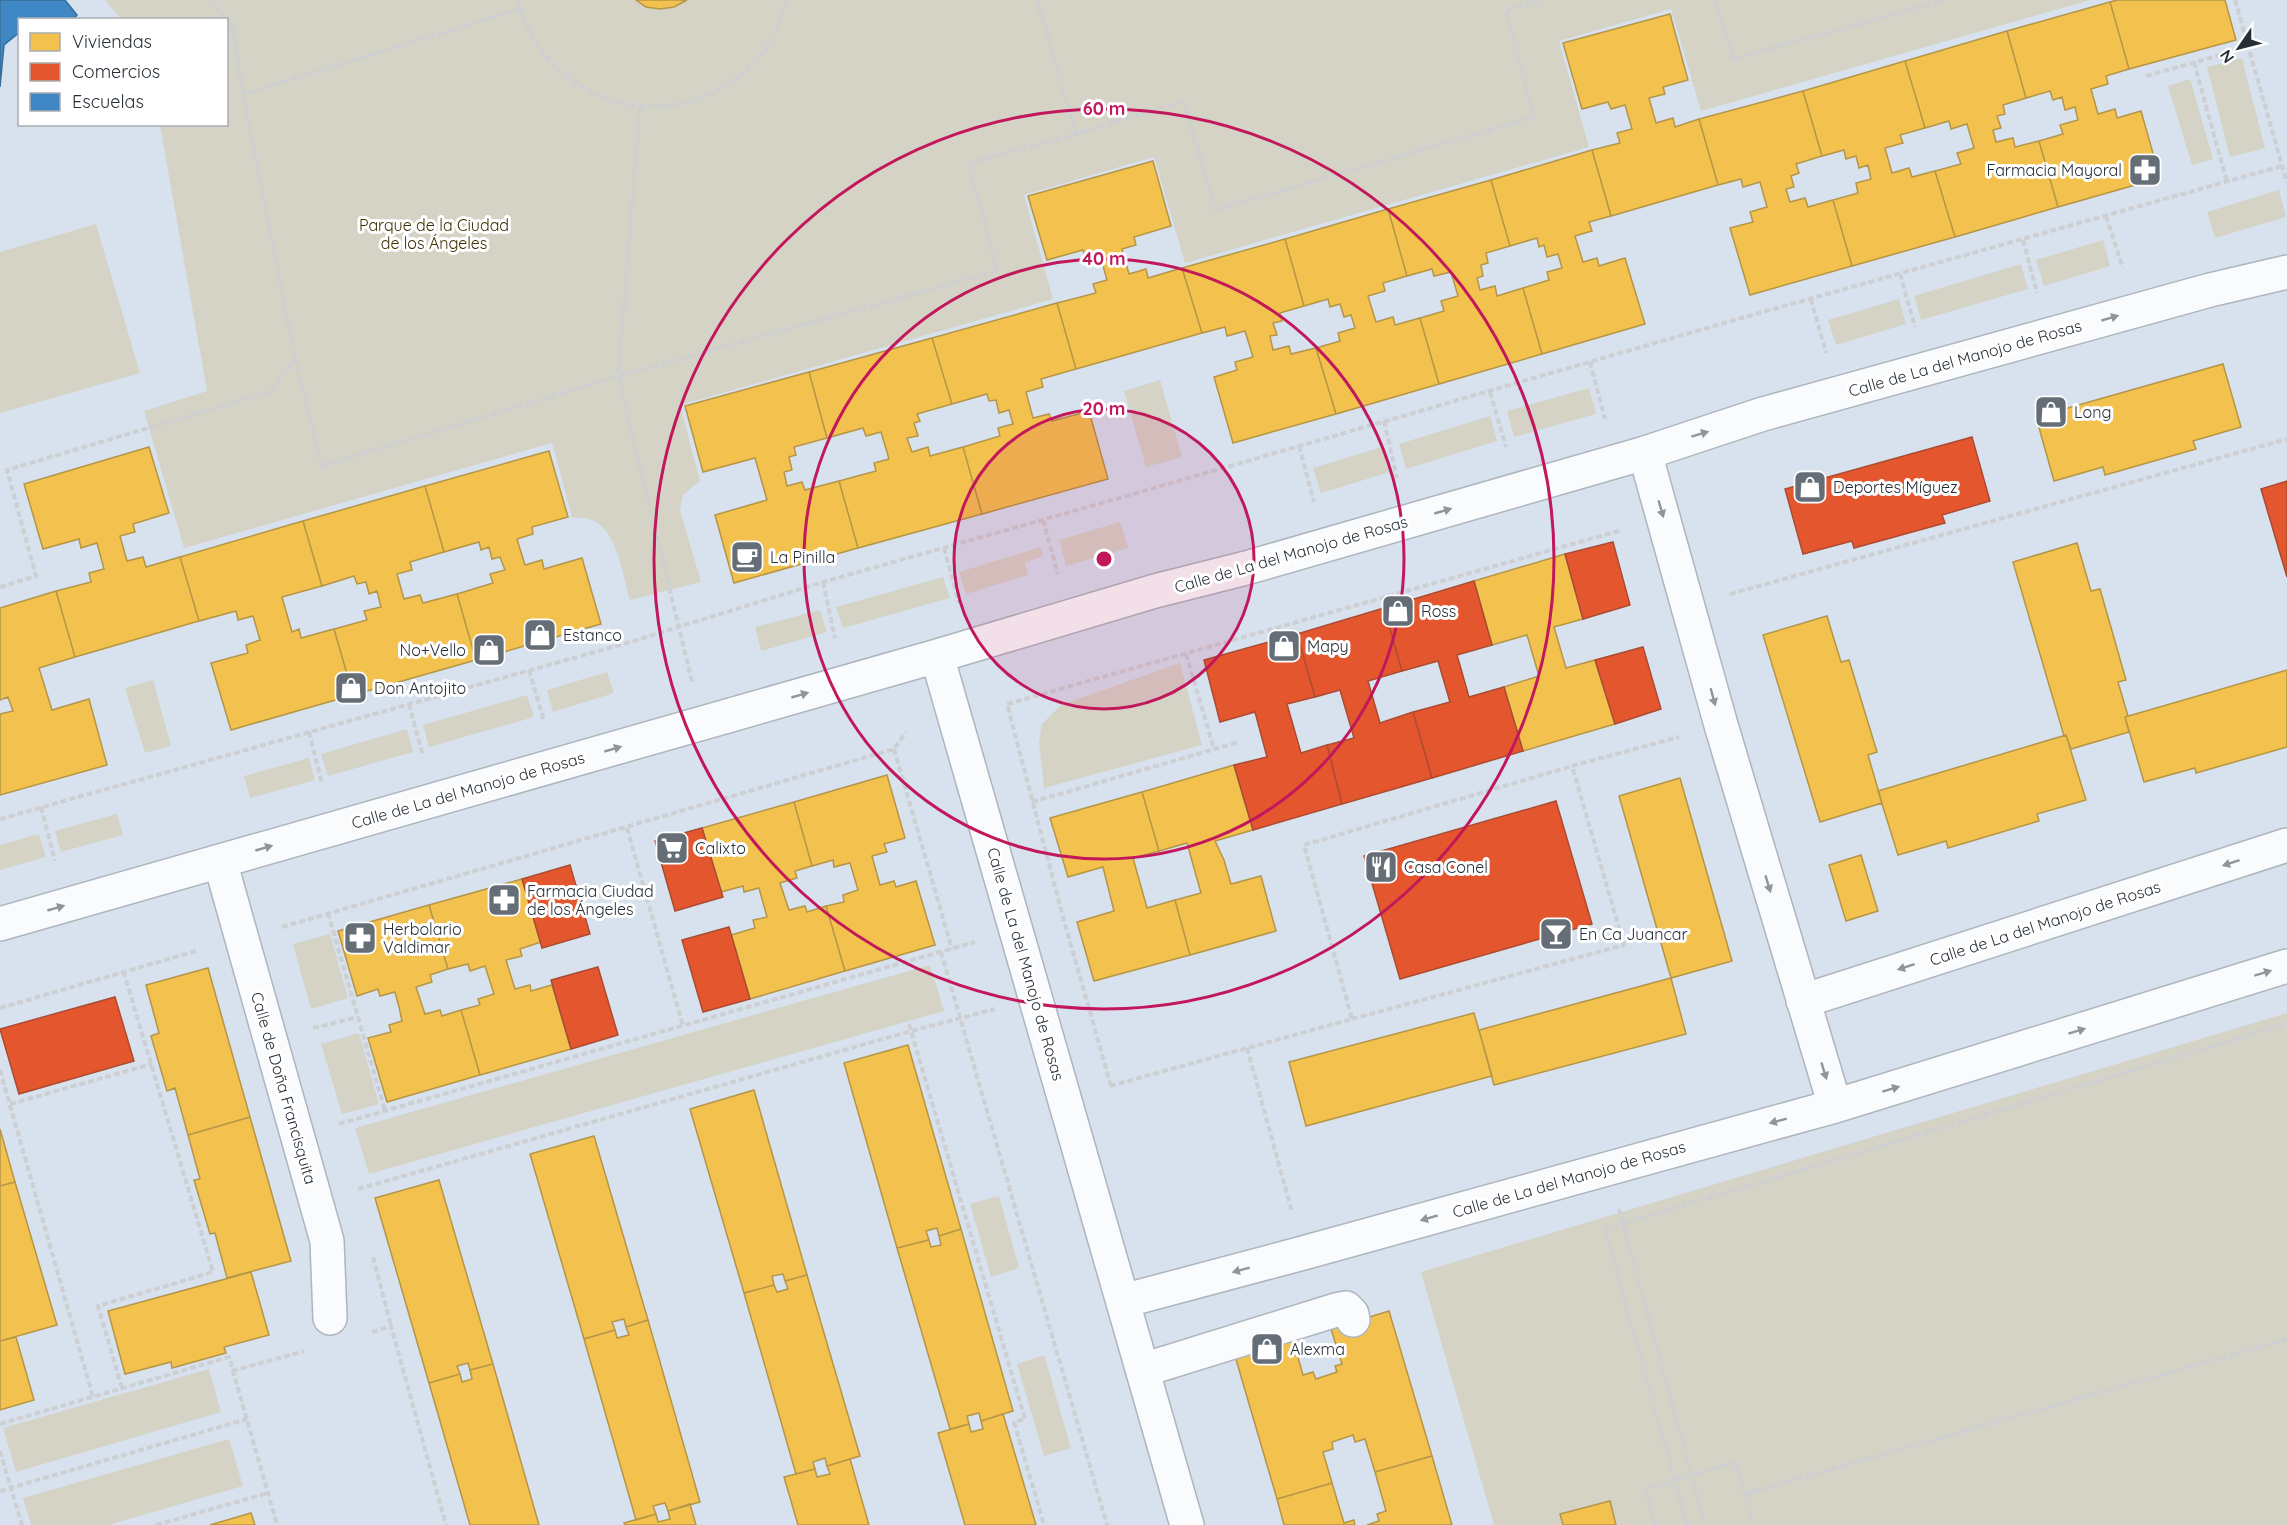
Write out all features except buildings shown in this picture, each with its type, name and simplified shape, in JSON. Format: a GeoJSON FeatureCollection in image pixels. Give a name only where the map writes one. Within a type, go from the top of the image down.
{"type":"FeatureCollection","features":[{"type":"Feature","properties":{"kind":"street","name":"Calle de La del Manojo de Rosas"},"geometry":{"type":"LineString","coordinates":[[0,924],[937,656],[1155,591],[1246,568],[1645,453],[1775,411],[2210,291],[2287,272]]}},
{"type":"Feature","properties":{"kind":"street"},"geometry":{"type":"LineString","coordinates":[[1645,453],[1720,725],[1835,1106]]}},
{"type":"Feature","properties":{"kind":"street","name":"Calle de La del Manojo de Rosas"},"geometry":{"type":"LineString","coordinates":[[937,656],[1123,1301],[1835,1106],[2287,966]]}},
{"type":"Feature","properties":{"kind":"street","name":"Calle de La del Manojo de Rosas"},"geometry":{"type":"LineString","coordinates":[[1803,1001],[2287,845]]}},
{"type":"Feature","properties":{"kind":"street","name":"Calle de Doña Francisquita"},"geometry":{"type":"LineString","coordinates":[[220,861],[327,1241],[330,1318]]}},
{"type":"Feature","properties":{"kind":"street"},"geometry":{"type":"LineString","coordinates":[[1123,1301],[1187,1525]]}},
{"type":"Feature","properties":{"kind":"street"},"geometry":{"type":"LineString","coordinates":[[1143,1370],[1336,1310],[1346,1308],[1352,1314],[1353,1320]]}},
{"type":"Feature","properties":{"kind":"path"},"geometry":{"type":"LineString","coordinates":[[212,0],[226,18]]}},
{"type":"Feature","properties":{"kind":"path"},"geometry":{"type":"LineString","coordinates":[[519,0],[520,9],[533,39],[553,65],[579,86],[608,100],[640,107],[662,107],[705,97],[743,74],[771,40],[787,0]]}},
{"type":"Feature","properties":{"kind":"path"},"geometry":{"type":"LineString","coordinates":[[1037,0],[1076,134]]}},
{"type":"Feature","properties":{"kind":"path"},"geometry":{"type":"LineString","coordinates":[[228,21],[233,27],[243,94],[296,358],[322,466],[618,376],[998,271],[969,163],[1184,101],[1215,210],[1534,117],[1506,10],[1540,0]]}},
{"type":"Feature","properties":{"kind":"path"},"geometry":{"type":"LineString","coordinates":[[1715,0],[1733,59],[1945,0]]}},
{"type":"Feature","properties":{"kind":"path"},"geometry":{"type":"LineString","coordinates":[[2235,0],[2287,183]]}},
{"type":"Feature","properties":{"kind":"path"},"geometry":{"type":"LineString","coordinates":[[243,94],[520,9]]}},
{"type":"Feature","properties":{"kind":"path"},"geometry":{"type":"LineString","coordinates":[[2146,76],[2248,47]]}},
{"type":"Feature","properties":{"kind":"path"},"geometry":{"type":"LineString","coordinates":[[2194,62],[2227,182]]}},
{"type":"Feature","properties":{"kind":"path"},"geometry":{"type":"LineString","coordinates":[[640,107],[618,376],[691,679]]}},
{"type":"Feature","properties":{"kind":"path"},"geometry":{"type":"LineString","coordinates":[[0,819],[627,643],[823,582],[2282,166]]}},
{"type":"Feature","properties":{"kind":"path"},"geometry":{"type":"LineString","coordinates":[[2106,216],[2123,269]]}},
{"type":"Feature","properties":{"kind":"path"},"geometry":{"type":"LineString","coordinates":[[2023,240],[2037,293]]}},
{"type":"Feature","properties":{"kind":"path"},"geometry":{"type":"LineString","coordinates":[[1900,274],[1915,328]]}},
{"type":"Feature","properties":{"kind":"path"},"geometry":{"type":"LineString","coordinates":[[1812,299],[1826,353]]}},
{"type":"Feature","properties":{"kind":"path"},"geometry":{"type":"LineString","coordinates":[[0,587],[36,576],[7,470],[269,392],[296,358]]}},
{"type":"Feature","properties":{"kind":"path"},"geometry":{"type":"LineString","coordinates":[[1590,362],[1605,419]]}},
{"type":"Feature","properties":{"kind":"path"},"geometry":{"type":"LineString","coordinates":[[1490,392],[1506,447]]}},
{"type":"Feature","properties":{"kind":"path"},"geometry":{"type":"LineString","coordinates":[[1384,421],[1397,478]]}},
{"type":"Feature","properties":{"kind":"path"},"geometry":{"type":"LineString","coordinates":[[1689,606],[2287,439]]}},
{"type":"Feature","properties":{"kind":"path"},"geometry":{"type":"LineString","coordinates":[[1299,446],[1314,502]]}},
{"type":"Feature","properties":{"kind":"path"},"geometry":{"type":"LineString","coordinates":[[1043,520],[1058,575]]}},
{"type":"Feature","properties":{"kind":"path"},"geometry":{"type":"LineString","coordinates":[[1111,1086],[1063,917],[1007,704],[1622,530],[1624,539]]}},
{"type":"Feature","properties":{"kind":"path"},"geometry":{"type":"LineString","coordinates":[[944,548],[958,603]]}},
{"type":"Feature","properties":{"kind":"path"},"geometry":{"type":"LineString","coordinates":[[823,582],[835,638]]}},
{"type":"Feature","properties":{"kind":"path"},"geometry":{"type":"LineString","coordinates":[[1186,654],[1214,749]]}},
{"type":"Feature","properties":{"kind":"path"},"geometry":{"type":"LineString","coordinates":[[529,670],[544,721]]}},
{"type":"Feature","properties":{"kind":"path"},"geometry":{"type":"LineString","coordinates":[[409,704],[423,756]]}},
{"type":"Feature","properties":{"kind":"path"},"geometry":{"type":"LineString","coordinates":[[1353,1019],[1304,845],[1720,725]]}},
{"type":"Feature","properties":{"kind":"path"},"geometry":{"type":"LineString","coordinates":[[309,732],[322,784]]}},
{"type":"Feature","properties":{"kind":"path"},"geometry":{"type":"LineString","coordinates":[[277,928],[894,749],[906,732]]}},
{"type":"Feature","properties":{"kind":"path"},"geometry":{"type":"LineString","coordinates":[[1032,802],[1239,742]]}},
{"type":"Feature","properties":{"kind":"path"},"geometry":{"type":"LineString","coordinates":[[894,749],[952,949]]}},
{"type":"Feature","properties":{"kind":"path","name":"Calle de La del Manojo de Rosas"},"geometry":{"type":"LineString","coordinates":[[1065,1099],[1624,945],[1572,766]]}},
{"type":"Feature","properties":{"kind":"path"},"geometry":{"type":"LineString","coordinates":[[41,807],[55,861]]}},
{"type":"Feature","properties":{"kind":"path"},"geometry":{"type":"LineString","coordinates":[[627,828],[684,1026]]}},
{"type":"Feature","properties":{"kind":"path"},"geometry":{"type":"LineString","coordinates":[[328,913],[385,1111]]}},
{"type":"Feature","properties":{"kind":"path"},"geometry":{"type":"LineString","coordinates":[[338,1125],[1063,917]]}},
{"type":"Feature","properties":{"kind":"path"},"geometry":{"type":"LineString","coordinates":[[0,1008],[196,951]]}},
{"type":"Feature","properties":{"kind":"path"},"geometry":{"type":"LineString","coordinates":[[941,952],[1107,1525]]}},
{"type":"Feature","properties":{"kind":"path"},"geometry":{"type":"LineString","coordinates":[[122,1388],[98,1306],[213,1272],[153,1064],[124,973]]}},
{"type":"Feature","properties":{"kind":"path"},"geometry":{"type":"LineString","coordinates":[[356,1190],[910,1031],[1083,987]]}},
{"type":"Feature","properties":{"kind":"path"},"geometry":{"type":"LineString","coordinates":[[306,1030],[358,1017]]}},
{"type":"Feature","properties":{"kind":"path"},"geometry":{"type":"LineString","coordinates":[[909,1024],[1025,1419],[1014,1422],[1044,1525]]}},
{"type":"Feature","properties":{"kind":"path"},"geometry":{"type":"LineString","coordinates":[[1687,1525],[1605,1229],[2287,1024]]}},
{"type":"Feature","properties":{"kind":"path"},"geometry":{"type":"LineString","coordinates":[[1247,1048],[1303,1253]]}},
{"type":"Feature","properties":{"kind":"path"},"geometry":{"type":"LineString","coordinates":[[10,1104],[153,1064]]}},
{"type":"Feature","properties":{"kind":"path"},"geometry":{"type":"LineString","coordinates":[[0,1070],[93,1397]]}},
{"type":"Feature","properties":{"kind":"path"},"geometry":{"type":"LineString","coordinates":[[1617,1204],[1705,1525]]}},
{"type":"Feature","properties":{"kind":"path"},"geometry":{"type":"LineString","coordinates":[[369,1333],[391,1326],[446,1525]]}},
{"type":"Feature","properties":{"kind":"path"},"geometry":{"type":"LineString","coordinates":[[1745,1494],[2287,1339]]}},
{"type":"Feature","properties":{"kind":"path"},"geometry":{"type":"LineString","coordinates":[[232,1371],[306,1351]]}},
{"type":"Feature","properties":{"kind":"path"},"geometry":{"type":"LineString","coordinates":[[0,1424],[229,1358],[277,1525]]}},
{"type":"Feature","properties":{"kind":"path"},"geometry":{"type":"LineString","coordinates":[[0,1491],[247,1419]]}},
{"type":"Feature","properties":{"kind":"path"},"geometry":{"type":"LineString","coordinates":[[0,1451],[22,1525]]}},
{"type":"Feature","properties":{"kind":"path"},"geometry":{"type":"LineString","coordinates":[[1656,1525],[1645,1489],[1735,1462],[1754,1525]]}},
{"type":"Feature","properties":{"kind":"path"},"geometry":{"type":"LineString","coordinates":[[156,1525],[268,1493]]}},
{"type":"Feature","properties":{"kind":"green space","name":"Parque de la Ciudad de los Ángeles"},"geometry":{"type":"Polygon","coordinates":[[[105,0],[2090,0],[1701,111],[1671,9],[1559,41],[1589,147],[1185,263],[1154,157],[1024,195],[1053,299],[680,405],[700,481],[683,495],[680,510],[701,582],[630,600],[618,555],[608,533],[592,520],[572,517],[552,443],[184,548],[144,411],[207,391],[160,126],[228,126],[228,18],[120,18],[105,0]]]}},
{"type":"Feature","properties":{"kind":"green space"},"geometry":{"type":"Polygon","coordinates":[[[2242,58],[2265,148],[2230,157],[2207,67],[2242,58]]]}},
{"type":"Feature","properties":{"kind":"green space"},"geometry":{"type":"Polygon","coordinates":[[[2190,79],[2213,159],[2192,165],[2168,86],[2190,79]]]}},
{"type":"Feature","properties":{"kind":"green space"},"geometry":{"type":"Polygon","coordinates":[[[2279,190],[2286,217],[2215,238],[2207,212],[2279,190]]]}},
{"type":"Feature","properties":{"kind":"green space"},"geometry":{"type":"Polygon","coordinates":[[[96,224],[140,373],[0,413],[0,252],[96,224]]]}},
{"type":"Feature","properties":{"kind":"green space"},"geometry":{"type":"Polygon","coordinates":[[[2103,240],[2110,266],[2044,286],[2036,260],[2103,240]]]}},
{"type":"Feature","properties":{"kind":"green space"},"geometry":{"type":"Polygon","coordinates":[[[2021,264],[2028,289],[1921,320],[1914,296],[2021,264]]]}},
{"type":"Feature","properties":{"kind":"green space"},"geometry":{"type":"Polygon","coordinates":[[[1899,299],[1906,324],[1836,345],[1828,320],[1899,299]]]}},
{"type":"Feature","properties":{"kind":"green space"},"geometry":{"type":"Polygon","coordinates":[[[1160,380],[1182,457],[1146,467],[1124,391],[1160,380]]]}},
{"type":"Feature","properties":{"kind":"green space"},"geometry":{"type":"Polygon","coordinates":[[[1589,388],[1596,414],[1514,437],[1507,411],[1589,388]]]}},
{"type":"Feature","properties":{"kind":"green space"},"geometry":{"type":"Polygon","coordinates":[[[1490,416],[1497,441],[1406,469],[1399,444],[1490,416]]]}},
{"type":"Feature","properties":{"kind":"green space"},"geometry":{"type":"Polygon","coordinates":[[[1382,447],[1390,472],[1321,493],[1313,468],[1382,447]]]}},
{"type":"Feature","properties":{"kind":"green space"},"geometry":{"type":"Polygon","coordinates":[[[1120,522],[1128,548],[1066,566],[1059,540],[1120,522]]]}},
{"type":"Feature","properties":{"kind":"green space"},"geometry":{"type":"Polygon","coordinates":[[[1041,547],[1043,556],[1025,563],[1028,575],[966,594],[959,572],[1041,547]]]}},
{"type":"Feature","properties":{"kind":"green space"},"geometry":{"type":"Polygon","coordinates":[[[943,577],[950,598],[843,628],[836,607],[943,577]]]}},
{"type":"Feature","properties":{"kind":"green space"},"geometry":{"type":"Polygon","coordinates":[[[820,610],[827,632],[761,651],[755,627],[820,610]]]}},
{"type":"Feature","properties":{"kind":"green space"},"geometry":{"type":"Polygon","coordinates":[[[1180,663],[1202,745],[1044,788],[1039,742],[1042,724],[1061,705],[1180,663]]]}},
{"type":"Feature","properties":{"kind":"green space"},"geometry":{"type":"Polygon","coordinates":[[[607,672],[614,693],[553,712],[547,690],[607,672]]]}},
{"type":"Feature","properties":{"kind":"green space"},"geometry":{"type":"Polygon","coordinates":[[[153,680],[171,746],[145,753],[125,688],[153,680]]]}},
{"type":"Feature","properties":{"kind":"green space"},"geometry":{"type":"Polygon","coordinates":[[[527,695],[534,717],[429,747],[423,725],[527,695]]]}},
{"type":"Feature","properties":{"kind":"green space"},"geometry":{"type":"Polygon","coordinates":[[[407,729],[413,752],[328,776],[321,754],[407,729]]]}},
{"type":"Feature","properties":{"kind":"green space"},"geometry":{"type":"Polygon","coordinates":[[[309,758],[315,780],[250,798],[244,776],[309,758]]]}},
{"type":"Feature","properties":{"kind":"green space"},"geometry":{"type":"Polygon","coordinates":[[[117,814],[123,835],[61,852],[55,831],[117,814]]]}},
{"type":"Feature","properties":{"kind":"green space"},"geometry":{"type":"Polygon","coordinates":[[[39,834],[46,857],[0,870],[0,845],[39,834]]]}},
{"type":"Feature","properties":{"kind":"green space"},"geometry":{"type":"Polygon","coordinates":[[[330,934],[348,998],[311,1009],[293,944],[330,934]]]}},
{"type":"Feature","properties":{"kind":"green space"},"geometry":{"type":"Polygon","coordinates":[[[930,965],[944,1011],[369,1174],[355,1128],[930,965]]]}},
{"type":"Feature","properties":{"kind":"green space"},"geometry":{"type":"Polygon","coordinates":[[[2287,1013],[2287,1525],[1494,1525],[1421,1272],[2287,1013]]]}},
{"type":"Feature","properties":{"kind":"green space"},"geometry":{"type":"Polygon","coordinates":[[[359,1033],[379,1104],[342,1114],[321,1044],[359,1033]]]}},
{"type":"Feature","properties":{"kind":"green space"},"geometry":{"type":"Polygon","coordinates":[[[999,1196],[1019,1268],[991,1277],[970,1204],[999,1196]]]}},
{"type":"Feature","properties":{"kind":"green space"},"geometry":{"type":"Polygon","coordinates":[[[1044,1355],[1071,1448],[1044,1456],[1017,1364],[1044,1355]]]}},
{"type":"Feature","properties":{"kind":"green space"},"geometry":{"type":"Polygon","coordinates":[[[209,1369],[221,1412],[16,1472],[3,1428],[209,1369]]]}},
{"type":"Feature","properties":{"kind":"green space"},"geometry":{"type":"Polygon","coordinates":[[[229,1439],[243,1486],[108,1525],[31,1525],[23,1498],[229,1439]]]}},
{"type":"Feature","properties":{"kind":"place","name":"Farmacia Mayoral"},"geometry":{"type":"Point","coordinates":[2145,170]}},
{"type":"Feature","properties":{"kind":"place","name":"Long"},"geometry":{"type":"Point","coordinates":[2051,412]}},
{"type":"Feature","properties":{"kind":"place","name":"Deportes Míguez"},"geometry":{"type":"Point","coordinates":[1810,487]}},
{"type":"Feature","properties":{"kind":"place","name":"La Pinilla"},"geometry":{"type":"Point","coordinates":[747,557]}},
{"type":"Feature","properties":{"kind":"place","name":"Ross"},"geometry":{"type":"Point","coordinates":[1398,611]}},
{"type":"Feature","properties":{"kind":"place","name":"Estanco"},"geometry":{"type":"Point","coordinates":[540,635]}},
{"type":"Feature","properties":{"kind":"place","name":"Mapy"},"geometry":{"type":"Point","coordinates":[1284,646]}},
{"type":"Feature","properties":{"kind":"place","name":"No+Vello"},"geometry":{"type":"Point","coordinates":[489,650]}},
{"type":"Feature","properties":{"kind":"place","name":"Don Antojito"},"geometry":{"type":"Point","coordinates":[351,688]}},
{"type":"Feature","properties":{"kind":"place","name":"Calixto"},"geometry":{"type":"Point","coordinates":[672,848]}},
{"type":"Feature","properties":{"kind":"place","name":"Casa Conel"},"geometry":{"type":"Point","coordinates":[1381,867]}},
{"type":"Feature","properties":{"kind":"place","name":"Farmacia Ciudad de los Ángeles"},"geometry":{"type":"Point","coordinates":[504,900]}},
{"type":"Feature","properties":{"kind":"place","name":"En Ca Juancar"},"geometry":{"type":"Point","coordinates":[1556,934]}},
{"type":"Feature","properties":{"kind":"place","name":"Herbolario Valdimar"},"geometry":{"type":"Point","coordinates":[360,938]}},
{"type":"Feature","properties":{"kind":"place","name":"Alexma"},"geometry":{"type":"Point","coordinates":[1267,1349]}}]}
